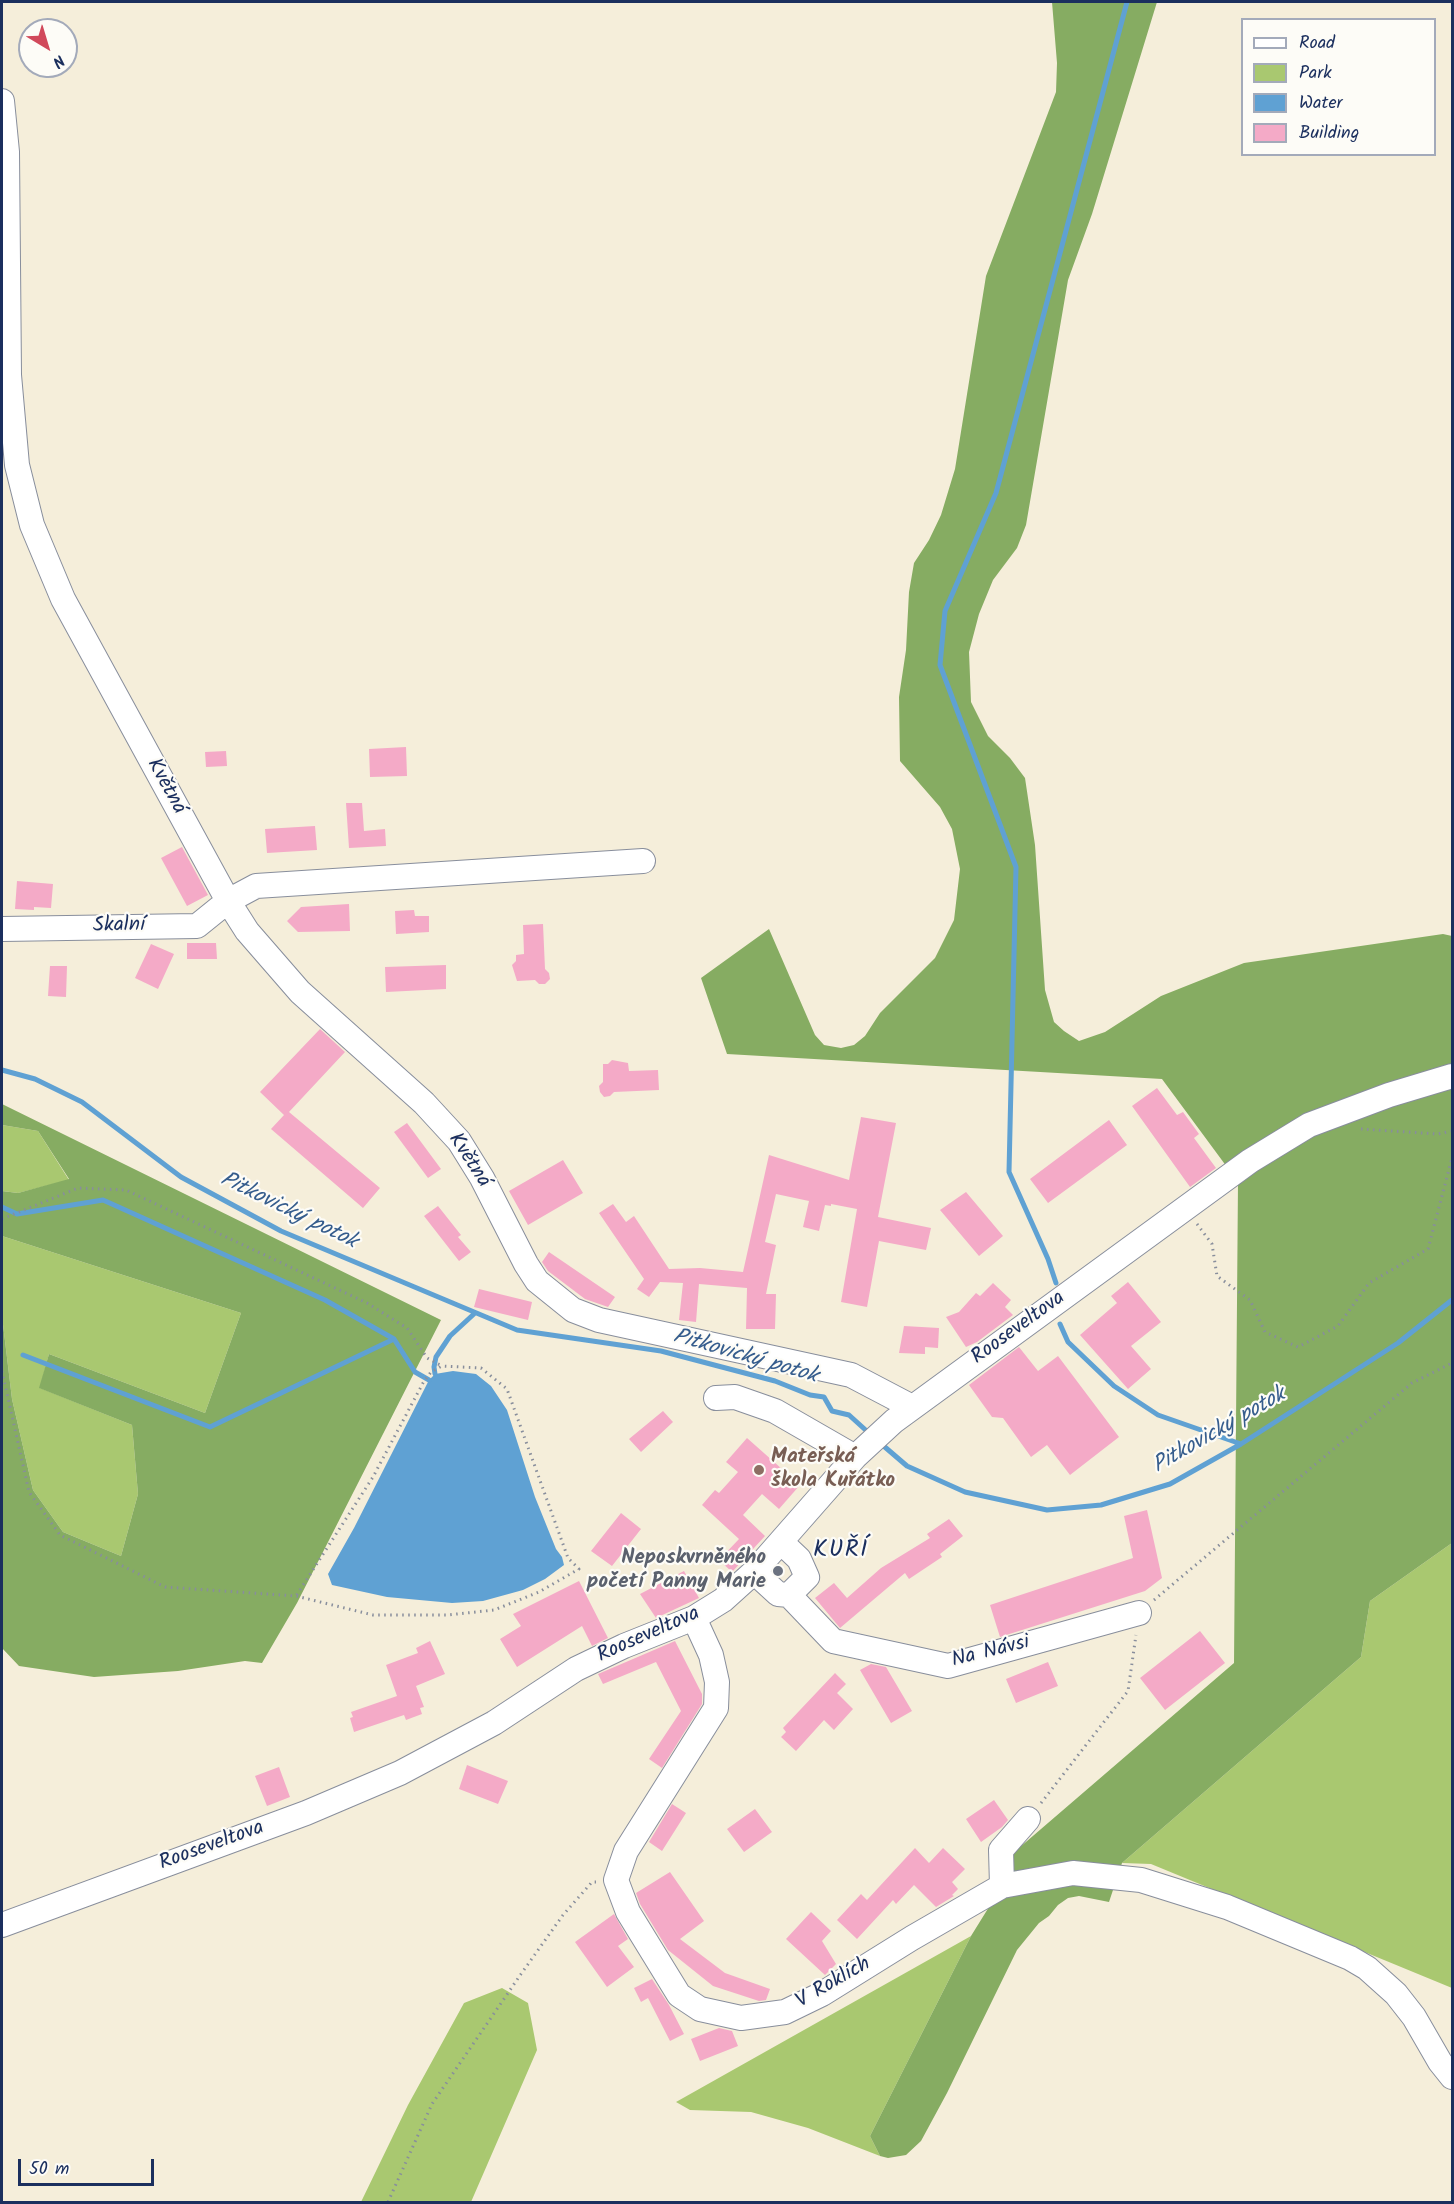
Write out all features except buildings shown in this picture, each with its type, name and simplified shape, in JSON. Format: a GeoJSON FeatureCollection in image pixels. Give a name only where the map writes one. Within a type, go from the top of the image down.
{"type":"FeatureCollection","features":[{"type":"Feature","properties":{"kind":"street","name":"Květná"},"geometry":{"type":"LineString","coordinates":[[2,101],[7,152],[9,375],[17,465],[32,525],[63,599],[228,901],[247,931],[300,992],[424,1103],[459,1141],[482,1178],[537,1281],[573,1310],[599,1320],[851,1375],[903,1414]]}},
{"type":"Feature","properties":{"kind":"street","name":"Skalní"},"geometry":{"type":"LineString","coordinates":[[2,929],[197,926],[228,901],[256,886],[643,861]]}},
{"type":"Feature","properties":{"kind":"street","name":"Rooseveltova"},"geometry":{"type":"LineString","coordinates":[[2,1925],[306,1813],[400,1773],[494,1723],[576,1670],[624,1646],[694,1618],[723,1599],[754,1572],[860,1453],[903,1414],[1250,1161],[1309,1125],[1389,1095],[1452,1076]]}},
{"type":"Feature","properties":{"kind":"street"},"geometry":{"type":"LineString","coordinates":[[716,1398],[735,1397],[775,1411],[860,1453]]}},
{"type":"Feature","properties":{"kind":"street"},"geometry":{"type":"LineString","coordinates":[[781,1542],[799,1559],[807,1577],[789,1595]]}},
{"type":"Feature","properties":{"kind":"street","name":"Na Návsi"},"geometry":{"type":"LineString","coordinates":[[754,1572],[778,1594],[789,1595],[833,1641],[948,1666],[1138,1613]]}},
{"type":"Feature","properties":{"kind":"street"},"geometry":{"type":"LineString","coordinates":[[616,1880],[626,1851],[716,1708],[717,1682],[711,1655],[694,1618]]}},
{"type":"Feature","properties":{"kind":"street"},"geometry":{"type":"LineString","coordinates":[[1002,1886],[1001,1850],[1028,1820]]}},
{"type":"Feature","properties":{"kind":"street","name":"V Roklích"},"geometry":{"type":"LineString","coordinates":[[616,1880],[628,1912],[679,1995],[700,2009],[741,2018],[784,2012],[822,1994],[1002,1886],[1073,1873],[1141,1880],[1227,1906],[1350,1958],[1367,1968],[1396,1994],[1414,2017],[1440,2062],[1452,2077]]}},
{"type":"Feature","properties":{"kind":"path"},"geometry":{"type":"LineString","coordinates":[[1356,1128],[1438,1134],[1452,1131]]}},
{"type":"Feature","properties":{"kind":"path"},"geometry":{"type":"LineString","coordinates":[[1185,1209],[1212,1244],[1217,1276],[1250,1300],[1265,1332],[1298,1347],[1338,1326],[1370,1282],[1428,1249],[1452,1158]]}},
{"type":"Feature","properties":{"kind":"path"},"geometry":{"type":"LineString","coordinates":[[2,1219],[78,1188],[126,1190],[367,1304],[406,1328],[427,1358],[440,1367]]}},
{"type":"Feature","properties":{"kind":"path"},"geometry":{"type":"LineString","coordinates":[[1028,1820],[1128,1691],[1138,1613],[1412,1383],[1452,1363]]}},
{"type":"Feature","properties":{"kind":"path"},"geometry":{"type":"LineString","coordinates":[[2,1371],[28,1492],[60,1535],[165,1587],[296,1596],[373,1615],[448,1616],[494,1610],[539,1592],[579,1569],[568,1558],[507,1389],[482,1368],[440,1367],[431,1372],[373,1478],[296,1596]]}},
{"type":"Feature","properties":{"kind":"path"},"geometry":{"type":"LineString","coordinates":[[388,2202],[432,2104],[521,1974],[563,1915],[592,1882],[616,1880]]}},
{"type":"Feature","properties":{"kind":"green space"},"geometry":{"type":"Polygon","coordinates":[[[1052,2],[1157,2],[1092,214],[1068,280],[1026,525],[1017,548],[993,580],[979,614],[969,652],[971,702],[988,736],[1010,758],[1025,778],[1035,845],[1045,990],[1054,1022],[1079,1041],[1105,1032],[1161,996],[1244,963],[1443,934],[1452,936],[1452,1543],[1370,1601],[1361,1657],[1122,1863],[1109,1902],[1079,1896],[1068,1898],[1039,1923],[1017,1950],[921,2141],[906,2155],[888,2158],[880,2156],[870,2136],[971,1936],[1002,1886],[998,1866],[1234,1663],[1238,1182],[1162,1079],[727,1054],[701,978],[769,929],[815,1035],[824,1045],[841,1048],[854,1045],[865,1036],[880,1013],[935,958],[954,920],[960,869],[952,829],[940,807],[900,761],[899,697],[906,650],[909,592],[914,563],[941,515],[955,469],[986,276],[1056,92],[1057,63],[1052,2]]]}},
{"type":"Feature","properties":{"kind":"green space"},"geometry":{"type":"Polygon","coordinates":[[[2,1104],[441,1320],[297,1603],[262,1663],[245,1661],[178,1671],[94,1677],[19,1666],[2,1648],[2,1316],[12,1399],[33,1490],[63,1532],[121,1556],[138,1494],[132,1425],[39,1388],[49,1354],[205,1413],[241,1313],[2,1236],[2,1191],[18,1193],[69,1179],[38,1131],[2,1125],[2,1104]]]}},
{"type":"Feature","properties":{"kind":"green space"},"geometry":{"type":"Polygon","coordinates":[[[2,1125],[38,1131],[69,1180],[18,1193],[2,1191],[2,1125]]]}},
{"type":"Feature","properties":{"kind":"green space"},"geometry":{"type":"Polygon","coordinates":[[[2,1236],[241,1313],[205,1413],[49,1354],[40,1388],[132,1425],[138,1494],[121,1556],[63,1532],[33,1490],[12,1399],[2,1316],[2,1236]]]}},
{"type":"Feature","properties":{"kind":"green space"},"geometry":{"type":"Polygon","coordinates":[[[1452,1543],[1452,1988],[1151,1864],[1122,1863],[1361,1657],[1370,1601],[1452,1543]]]}},
{"type":"Feature","properties":{"kind":"green space"},"geometry":{"type":"Polygon","coordinates":[[[971,1936],[870,2136],[880,2156],[808,2128],[751,2112],[690,2110],[676,2102],[971,1936]]]}},
{"type":"Feature","properties":{"kind":"green space"},"geometry":{"type":"Polygon","coordinates":[[[502,1988],[528,2003],[537,2050],[471,2202],[361,2202],[408,2105],[464,2003],[502,1988]]]}},
{"type":"Feature","properties":{"kind":"water"},"geometry":{"type":"Polygon","coordinates":[[[453,1371],[476,1374],[491,1386],[507,1410],[535,1497],[564,1565],[545,1579],[523,1590],[483,1601],[452,1603],[387,1597],[332,1585],[328,1574],[354,1528],[429,1380],[435,1374],[453,1371]]]}},
{"type":"Feature","properties":{"kind":"waterway"},"geometry":{"type":"LineString","coordinates":[[1056,1283],[1048,1259],[1009,1172],[1016,867],[940,665],[945,611],[996,493],[1127,2]]}},
{"type":"Feature","properties":{"kind":"waterway","name":"Pitkovický potok"},"geometry":{"type":"LineString","coordinates":[[2,1070],[35,1079],[82,1102],[181,1177],[281,1231],[517,1330],[661,1351],[775,1381],[810,1395],[824,1397],[832,1411],[849,1415],[870,1434]]}},
{"type":"Feature","properties":{"kind":"waterway"},"geometry":{"type":"LineString","coordinates":[[2,1207],[17,1214],[103,1200],[325,1300],[394,1339],[415,1372],[429,1380]]}},
{"type":"Feature","properties":{"kind":"waterway","name":"Pitkovický potok"},"geometry":{"type":"LineString","coordinates":[[879,1442],[907,1466],[965,1492],[1047,1510],[1101,1505],[1170,1484],[1241,1444],[1398,1343],[1452,1300]]}},
{"type":"Feature","properties":{"kind":"waterway"},"geometry":{"type":"LineString","coordinates":[[435,1374],[436,1357],[450,1336],[475,1313]]}},
{"type":"Feature","properties":{"kind":"waterway"},"geometry":{"type":"LineString","coordinates":[[1060,1324],[1068,1342],[1114,1386],[1158,1415],[1241,1444]]}},
{"type":"Feature","properties":{"kind":"waterway"},"geometry":{"type":"LineString","coordinates":[[23,1355],[210,1427],[394,1339]]}},
{"type":"Feature","properties":{"kind":"place","name":"Mateřská škola Kuřátko"},"geometry":{"type":"Point","coordinates":[759,1470]}},
{"type":"Feature","properties":{"kind":"place","name":"Neposkvrněného početí Panny Marie"},"geometry":{"type":"Point","coordinates":[778,1571]}},
{"type":"Feature","properties":{"kind":"district","name":"KUŘÍ"},"geometry":{"type":"Point","coordinates":[841,1552]}}]}
